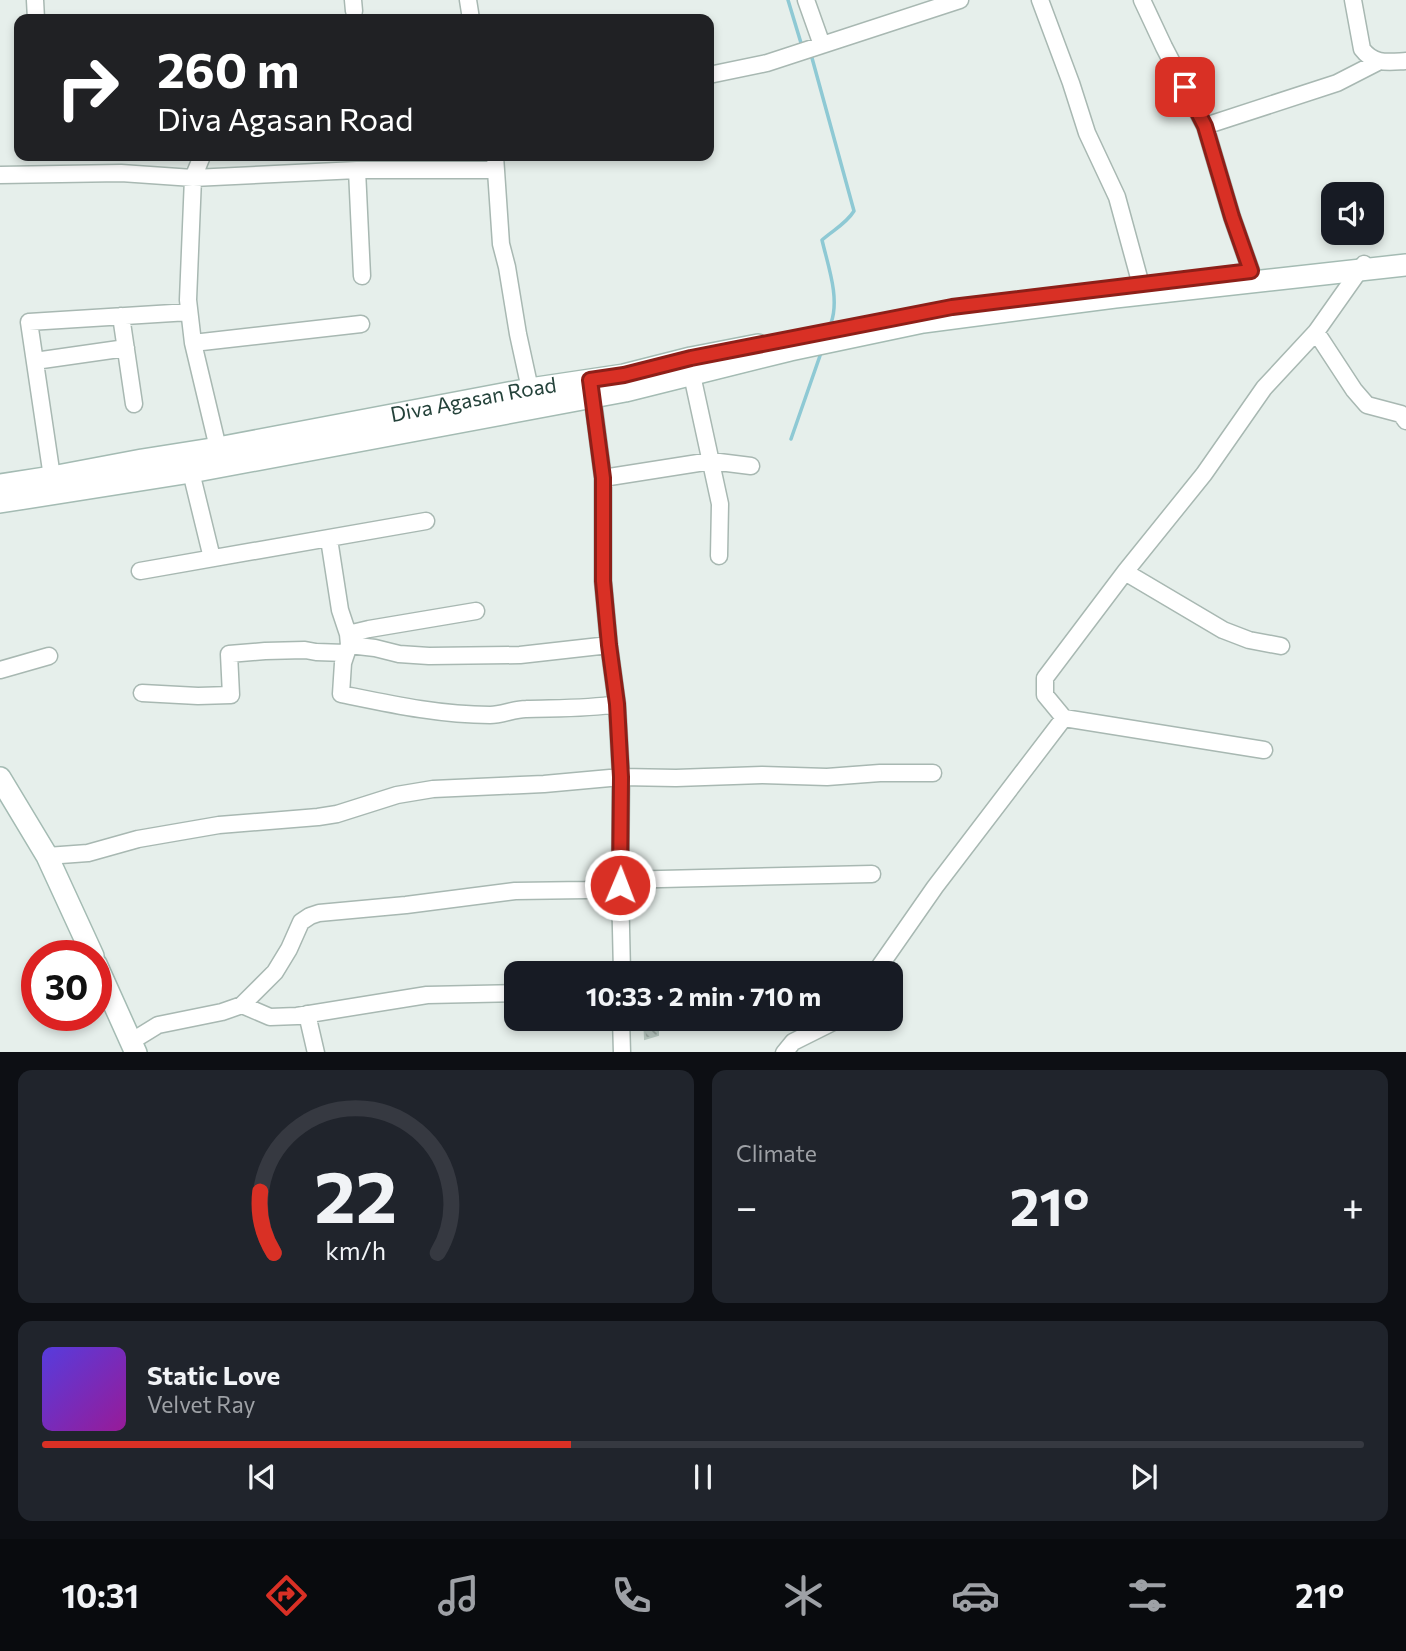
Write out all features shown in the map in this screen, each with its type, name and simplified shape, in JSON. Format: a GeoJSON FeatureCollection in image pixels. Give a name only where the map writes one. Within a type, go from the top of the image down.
{"type":"FeatureCollection","features":[{"type":"Feature","properties":{"kind":"street"},"geometry":{"type":"LineString","coordinates":[[806,0],[822,46]]}},
{"type":"Feature","properties":{"kind":"street"},"geometry":{"type":"LineString","coordinates":[[714,74],[767,63],[960,0]]}},
{"type":"Feature","properties":{"kind":"street"},"geometry":{"type":"LineString","coordinates":[[1040,0],[1087,133],[1117,197],[1141,285]]}},
{"type":"Feature","properties":{"kind":"street"},"geometry":{"type":"LineString","coordinates":[[1142,0],[1205,126],[1251,271]]}},
{"type":"Feature","properties":{"kind":"street"},"geometry":{"type":"LineString","coordinates":[[1353,0],[1362,49],[1378,62]]}},
{"type":"Feature","properties":{"kind":"street"},"geometry":{"type":"LineString","coordinates":[[1205,126],[1337,83],[1378,62],[1406,61]]}},
{"type":"Feature","properties":{"kind":"street"},"geometry":{"type":"LineString","coordinates":[[200,161],[193,178],[189,312],[193,342],[218,448]]}},
{"type":"Feature","properties":{"kind":"street"},"geometry":{"type":"LineString","coordinates":[[0,175],[121,173],[193,178],[495,163],[501,244],[530,389]]}},
{"type":"Feature","properties":{"kind":"street"},"geometry":{"type":"LineString","coordinates":[[357,170],[362,276]]}},
{"type":"Feature","properties":{"kind":"street","name":"Diva Agasan Road"},"geometry":{"type":"LineString","coordinates":[[0,485],[218,448],[530,389],[592,389],[624,375],[691,366],[952,307],[1251,271],[1363,265],[1406,258]]}},
{"type":"Feature","properties":{"kind":"street"},"geometry":{"type":"LineString","coordinates":[[719,556],[720,504],[691,366],[790,350],[923,322],[1363,265],[1406,265]]}},
{"type":"Feature","properties":{"kind":"street"},"geometry":{"type":"LineString","coordinates":[[1264,750],[1065,718],[1045,695],[1045,678],[1204,474],[1264,388],[1316,332],[1363,265]]}},
{"type":"Feature","properties":{"kind":"street"},"geometry":{"type":"LineString","coordinates":[[52,477],[29,322],[189,312]]}},
{"type":"Feature","properties":{"kind":"street"},"geometry":{"type":"LineString","coordinates":[[121,316],[134,404]]}},
{"type":"Feature","properties":{"kind":"street"},"geometry":{"type":"LineString","coordinates":[[193,342],[362,324]]}},
{"type":"Feature","properties":{"kind":"street"},"geometry":{"type":"LineString","coordinates":[[1316,332],[1367,405],[1401,414],[1406,421]]}},
{"type":"Feature","properties":{"kind":"street"},"geometry":{"type":"LineString","coordinates":[[35,361],[126,348]]}},
{"type":"Feature","properties":{"kind":"street"},"geometry":{"type":"LineString","coordinates":[[0,502],[191,472],[592,389],[603,478],[603,581],[617,704],[621,777],[622,961]]}},
{"type":"Feature","properties":{"kind":"street"},"geometry":{"type":"LineString","coordinates":[[603,478],[711,461],[751,466]]}},
{"type":"Feature","properties":{"kind":"street"},"geometry":{"type":"LineString","coordinates":[[191,472],[212,558]]}},
{"type":"Feature","properties":{"kind":"street"},"geometry":{"type":"LineString","coordinates":[[140,571],[426,521]]}},
{"type":"Feature","properties":{"kind":"street"},"geometry":{"type":"LineString","coordinates":[[329,539],[347,644],[341,694],[415,709],[493,715],[524,709],[590,709],[617,704]]}},
{"type":"Feature","properties":{"kind":"street"},"geometry":{"type":"LineString","coordinates":[[1125,572],[1223,630],[1248,640],[1281,646]]}},
{"type":"Feature","properties":{"kind":"street"},"geometry":{"type":"LineString","coordinates":[[142,693],[231,695],[229,654],[305,650],[316,652],[347,644],[369,629],[476,611]]}},
{"type":"Feature","properties":{"kind":"street"},"geometry":{"type":"LineString","coordinates":[[347,644],[400,654],[429,656],[520,655],[609,645]]}},
{"type":"Feature","properties":{"kind":"street"},"geometry":{"type":"LineString","coordinates":[[0,670],[49,656]]}},
{"type":"Feature","properties":{"kind":"street"},"geometry":{"type":"LineString","coordinates":[[883,961],[935,887],[1065,718]]}},
{"type":"Feature","properties":{"kind":"street"},"geometry":{"type":"LineString","coordinates":[[47,856],[88,853],[138,839],[219,825],[337,814],[397,795],[433,789],[621,777],[827,777],[933,773]]}},
{"type":"Feature","properties":{"kind":"street"},"geometry":{"type":"LineString","coordinates":[[0,778],[47,856],[86,940]]}},
{"type":"Feature","properties":{"kind":"street"},"geometry":{"type":"LineString","coordinates":[[112,999],[134,1047],[158,1025],[222,1012],[242,1005],[275,972],[301,922],[319,913],[515,891],[586,890],[620,882],[872,874]]}},
{"type":"Feature","properties":{"kind":"street"},"geometry":{"type":"LineString","coordinates":[[242,1005],[270,1017],[307,1014],[427,995],[504,993]]}},
{"type":"Feature","properties":{"kind":"street"},"geometry":{"type":"LineString","coordinates":[[307,1014],[316,1052]]}},
{"type":"Feature","properties":{"kind":"street"},"geometry":{"type":"LineString","coordinates":[[621,1031],[622,1052]]}},
{"type":"Feature","properties":{"kind":"street"},"geometry":{"type":"LineString","coordinates":[[784,1052],[793,1042],[815,1031]]}},
{"type":"Feature","properties":{"kind":"building"},"geometry":{"type":"Polygon","coordinates":[[[645,1031],[658,1031],[658,1035],[645,1039],[645,1031]]]}},
{"type":"Feature","properties":{"kind":"waterway"},"geometry":{"type":"LineString","coordinates":[[788,0],[801,43]]}},
{"type":"Feature","properties":{"kind":"waterway"},"geometry":{"type":"LineString","coordinates":[[812,58],[854,211],[822,240],[834,293],[831,323]]}},
{"type":"Feature","properties":{"kind":"waterway"},"geometry":{"type":"LineString","coordinates":[[791,439],[822,350]]}},
{"type":"Feature","properties":{"kind":"route"},"geometry":{"type":"LineString","coordinates":[[620,885],[621,777],[617,704],[603,581],[603,478],[590,380],[952,307],[1251,271],[1205,126],[1185,87]]}}]}
